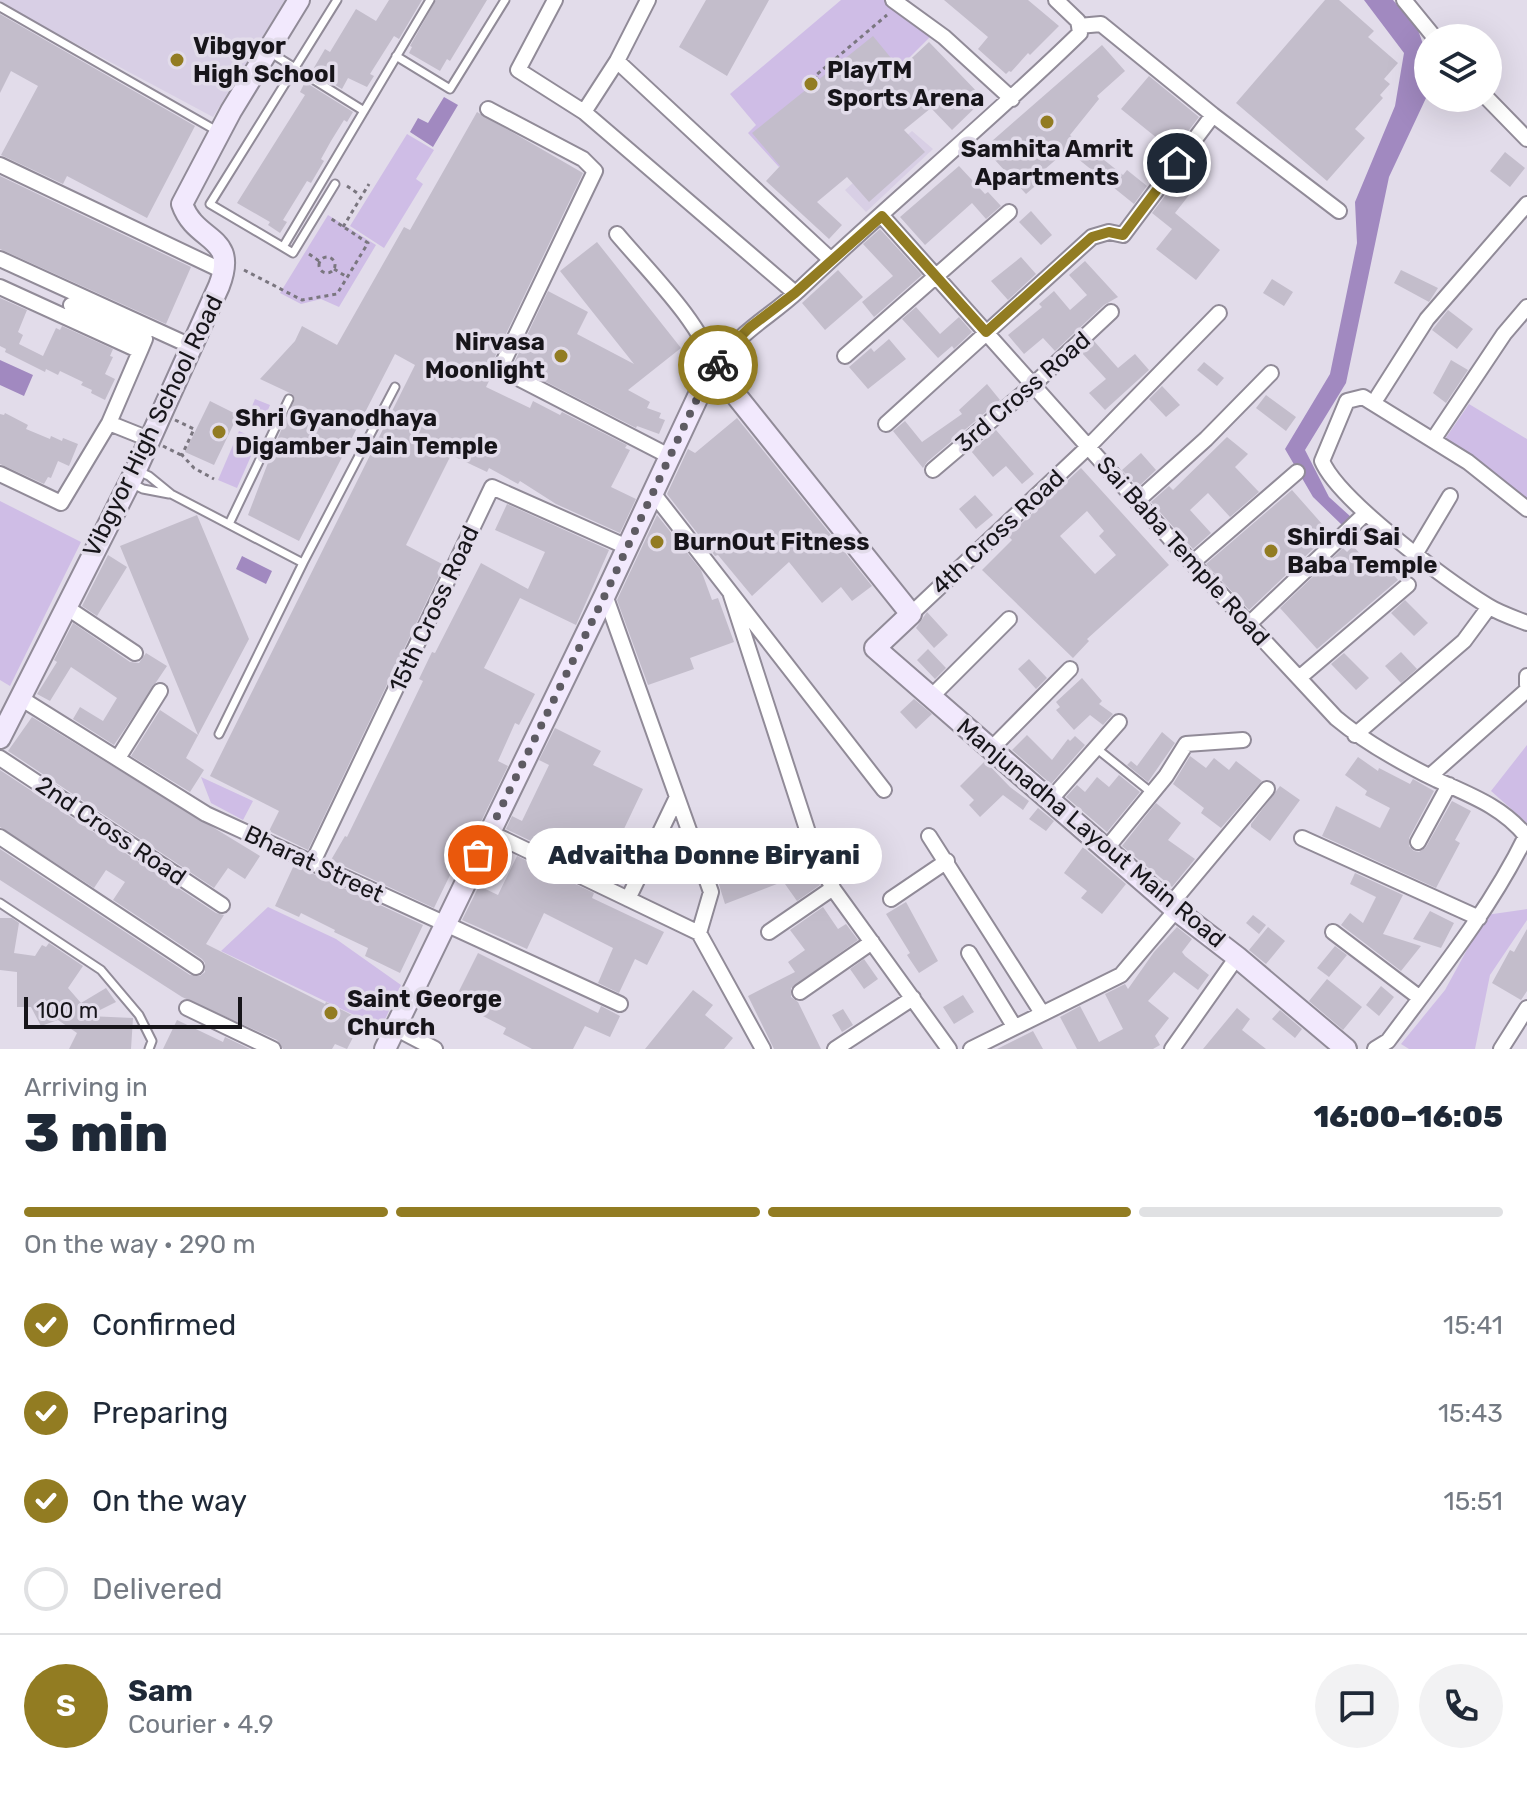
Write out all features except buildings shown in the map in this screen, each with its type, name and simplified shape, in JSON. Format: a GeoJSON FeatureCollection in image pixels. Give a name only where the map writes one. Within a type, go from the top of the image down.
{"type":"FeatureCollection","features":[{"type":"Feature","properties":{"kind":"street","name":"Vibgyor High School Road"},"geometry":{"type":"LineString","coordinates":[[2,731],[22,699],[193,347],[234,271],[217,242],[187,219],[182,204],[219,132],[299,0]]}},
{"type":"Feature","properties":{"kind":"street"},"geometry":{"type":"LineString","coordinates":[[555,0],[518,70],[584,112],[795,293]]}},
{"type":"Feature","properties":{"kind":"street"},"geometry":{"type":"LineString","coordinates":[[584,112],[617,61],[648,0]]}},
{"type":"Feature","properties":{"kind":"street"},"geometry":{"type":"LineString","coordinates":[[385,1049],[702,388],[728,349],[749,328],[795,293],[882,216],[1080,33],[1072,14],[1056,0]]}},
{"type":"Feature","properties":{"kind":"street"},"geometry":{"type":"LineString","coordinates":[[1404,0],[1424,24]]}},
{"type":"Feature","properties":{"kind":"street"},"geometry":{"type":"LineString","coordinates":[[896,2],[944,37],[1012,99]]}},
{"type":"Feature","properties":{"kind":"street"},"geometry":{"type":"LineString","coordinates":[[1079,26],[1101,24],[1339,211]]}},
{"type":"Feature","properties":{"kind":"street"},"geometry":{"type":"LineString","coordinates":[[617,61],[830,259]]}},
{"type":"Feature","properties":{"kind":"street"},"geometry":{"type":"LineString","coordinates":[[488,109],[583,159],[595,171],[499,371],[669,456]]}},
{"type":"Feature","properties":{"kind":"street"},"geometry":{"type":"LineString","coordinates":[[1501,112],[1527,139]]}},
{"type":"Feature","properties":{"kind":"street"},"geometry":{"type":"LineString","coordinates":[[886,424],[1092,237],[1109,232],[1123,235],[1213,115]]}},
{"type":"Feature","properties":{"kind":"street"},"geometry":{"type":"LineString","coordinates":[[0,165],[234,271]]}},
{"type":"Feature","properties":{"kind":"street"},"geometry":{"type":"LineString","coordinates":[[1378,396],[1427,319],[1527,204]]}},
{"type":"Feature","properties":{"kind":"street"},"geometry":{"type":"LineString","coordinates":[[845,356],[1009,212]]}},
{"type":"Feature","properties":{"kind":"street","name":"Sai Baba Temple Road"},"geometry":{"type":"LineString","coordinates":[[882,216],[1192,563],[1355,735],[1500,810],[1526,836],[1479,918],[1388,1041],[1375,1049]]}},
{"type":"Feature","properties":{"kind":"street"},"geometry":{"type":"LineString","coordinates":[[617,234],[697,331],[710,352],[715,369],[911,614]]}},
{"type":"Feature","properties":{"kind":"street"},"geometry":{"type":"LineString","coordinates":[[0,259],[193,347]]}},
{"type":"Feature","properties":{"kind":"street"},"geometry":{"type":"LineString","coordinates":[[0,287],[140,351]]}},
{"type":"Feature","properties":{"kind":"street"},"geometry":{"type":"LineString","coordinates":[[0,483],[57,509],[109,423],[145,339],[71,305]]}},
{"type":"Feature","properties":{"kind":"street"},"geometry":{"type":"LineString","coordinates":[[1437,434],[1504,334],[1527,307]]}},
{"type":"Feature","properties":{"kind":"street","name":"3rd Cross Road"},"geometry":{"type":"LineString","coordinates":[[933,470],[1033,385],[1111,312]]}},
{"type":"Feature","properties":{"kind":"street","name":"4th Cross Road"},"geometry":{"type":"LineString","coordinates":[[911,614],[1088,447],[1219,313]]}},
{"type":"Feature","properties":{"kind":"street"},"geometry":{"type":"LineString","coordinates":[[1137,501],[1206,439],[1271,373]]}},
{"type":"Feature","properties":{"kind":"street"},"geometry":{"type":"LineString","coordinates":[[1527,509],[1468,462],[1363,397],[1347,401],[1322,461],[1328,476],[1366,513],[1416,553],[1489,607],[1527,623]]}},
{"type":"Feature","properties":{"kind":"street"},"geometry":{"type":"LineString","coordinates":[[109,423],[149,439]]}},
{"type":"Feature","properties":{"kind":"street"},"geometry":{"type":"LineString","coordinates":[[1192,563],[1297,472]]}},
{"type":"Feature","properties":{"kind":"street"},"geometry":{"type":"LineString","coordinates":[[0,474],[61,503]]}},
{"type":"Feature","properties":{"kind":"street","name":"15th Cross Road"},"geometry":{"type":"LineString","coordinates":[[312,864],[492,487],[627,547]]}},
{"type":"Feature","properties":{"kind":"street"},"geometry":{"type":"LineString","coordinates":[[653,493],[884,790]]}},
{"type":"Feature","properties":{"kind":"street"},"geometry":{"type":"LineString","coordinates":[[1416,553],[1450,496]]}},
{"type":"Feature","properties":{"kind":"street"},"geometry":{"type":"LineString","coordinates":[[1249,624],[1366,513]]}},
{"type":"Feature","properties":{"kind":"street"},"geometry":{"type":"LineString","coordinates":[[1299,678],[1408,585]]}},
{"type":"Feature","properties":{"kind":"street"},"geometry":{"type":"LineString","coordinates":[[605,595],[711,892],[699,933]]}},
{"type":"Feature","properties":{"kind":"street"},"geometry":{"type":"LineString","coordinates":[[731,595],[816,857],[833,888],[949,1049]]}},
{"type":"Feature","properties":{"kind":"street"},"geometry":{"type":"LineString","coordinates":[[66,607],[135,653]]}},
{"type":"Feature","properties":{"kind":"street"},"geometry":{"type":"LineString","coordinates":[[1355,735],[1464,641],[1489,607]]}},
{"type":"Feature","properties":{"kind":"street","name":"Manjunadha Layout Main Road"},"geometry":{"type":"LineString","coordinates":[[911,614],[875,648],[1173,907],[1346,1049]]}},
{"type":"Feature","properties":{"kind":"street"},"geometry":{"type":"LineString","coordinates":[[931,697],[1009,619]]}},
{"type":"Feature","properties":{"kind":"street"},"geometry":{"type":"LineString","coordinates":[[991,749],[1070,669]]}},
{"type":"Feature","properties":{"kind":"street"},"geometry":{"type":"LineString","coordinates":[[1430,776],[1527,688],[1527,676]]}},
{"type":"Feature","properties":{"kind":"street"},"geometry":{"type":"LineString","coordinates":[[118,758],[160,691]]}},
{"type":"Feature","properties":{"kind":"street","name":"Bharat Street"},"geometry":{"type":"LineString","coordinates":[[22,699],[206,814],[620,1004]]}},
{"type":"Feature","properties":{"kind":"street"},"geometry":{"type":"LineString","coordinates":[[1050,800],[1119,722]]}},
{"type":"Feature","properties":{"kind":"street"},"geometry":{"type":"LineString","coordinates":[[1106,849],[1166,776],[1186,744],[1243,740]]}},
{"type":"Feature","properties":{"kind":"street","name":"2nd Cross Road"},"geometry":{"type":"LineString","coordinates":[[0,758],[222,905]]}},
{"type":"Feature","properties":{"kind":"street"},"geometry":{"type":"LineString","coordinates":[[1418,842],[1449,785]]}},
{"type":"Feature","properties":{"kind":"street"},"geometry":{"type":"LineString","coordinates":[[971,1049],[1121,975],[1267,789]]}},
{"type":"Feature","properties":{"kind":"street"},"geometry":{"type":"LineString","coordinates":[[628,899],[677,797]]}},
{"type":"Feature","properties":{"kind":"street"},"geometry":{"type":"LineString","coordinates":[[489,832],[699,933],[763,1049]]}},
{"type":"Feature","properties":{"kind":"street"},"geometry":{"type":"LineString","coordinates":[[929,836],[1042,1013]]}},
{"type":"Feature","properties":{"kind":"street"},"geometry":{"type":"LineString","coordinates":[[0,837],[196,967]]}},
{"type":"Feature","properties":{"kind":"street"},"geometry":{"type":"LineString","coordinates":[[1302,838],[1479,918]]}},
{"type":"Feature","properties":{"kind":"street"},"geometry":{"type":"LineString","coordinates":[[891,899],[947,861]]}},
{"type":"Feature","properties":{"kind":"street"},"geometry":{"type":"LineString","coordinates":[[769,932],[833,888]]}},
{"type":"Feature","properties":{"kind":"street"},"geometry":{"type":"LineString","coordinates":[[1333,932],[1420,998]]}},
{"type":"Feature","properties":{"kind":"street"},"geometry":{"type":"LineString","coordinates":[[800,992],[872,942]]}},
{"type":"Feature","properties":{"kind":"street"},"geometry":{"type":"LineString","coordinates":[[969,953],[1014,1026]]}},
{"type":"Feature","properties":{"kind":"street"},"geometry":{"type":"LineString","coordinates":[[1172,1049],[1237,957]]}},
{"type":"Feature","properties":{"kind":"street"},"geometry":{"type":"LineString","coordinates":[[835,1049],[913,998]]}},
{"type":"Feature","properties":{"kind":"street"},"geometry":{"type":"LineString","coordinates":[[187,1008],[273,1049]]}},
{"type":"Feature","properties":{"kind":"street"},"geometry":{"type":"LineString","coordinates":[[1501,1049],[1527,1008]]}},
{"type":"Feature","properties":{"kind":"street"},"geometry":{"type":"LineString","coordinates":[[395,1028],[435,1049]]}},
{"type":"Feature","properties":{"kind":"lane"},"geometry":{"type":"LineString","coordinates":[[335,184],[293,253],[210,204],[337,0]]}},
{"type":"Feature","properties":{"kind":"lane"},"geometry":{"type":"LineString","coordinates":[[283,247],[430,0]]}},
{"type":"Feature","properties":{"kind":"lane"},"geometry":{"type":"LineString","coordinates":[[396,56],[450,89],[505,0]]}},
{"type":"Feature","properties":{"kind":"lane"},"geometry":{"type":"LineString","coordinates":[[0,7],[219,132]]}},
{"type":"Feature","properties":{"kind":"lane"},"geometry":{"type":"LineString","coordinates":[[268,51],[364,111]]}},
{"type":"Feature","properties":{"kind":"lane"},"geometry":{"type":"LineString","coordinates":[[219,734],[303,563],[395,387]]}},
{"type":"Feature","properties":{"kind":"lane"},"geometry":{"type":"LineString","coordinates":[[229,524],[289,399]]}},
{"type":"Feature","properties":{"kind":"lane"},"geometry":{"type":"LineString","coordinates":[[133,476],[149,476],[171,494],[303,563]]}},
{"type":"Feature","properties":{"kind":"lane"},"geometry":{"type":"LineString","coordinates":[[133,476],[143,489],[171,494]]}},
{"type":"Feature","properties":{"kind":"lane"},"geometry":{"type":"LineString","coordinates":[[1096,748],[1152,793]]}},
{"type":"Feature","properties":{"kind":"lane"},"geometry":{"type":"LineString","coordinates":[[0,903],[101,970],[139,1015],[152,1041],[149,1049]]}},
{"type":"Feature","properties":{"kind":"path"},"geometry":{"type":"LineString","coordinates":[[818,80],[815,76],[896,2]]}},
{"type":"Feature","properties":{"kind":"path"},"geometry":{"type":"LineString","coordinates":[[343,227],[369,184]]}},
{"type":"Feature","properties":{"kind":"path"},"geometry":{"type":"LineString","coordinates":[[234,271],[302,300],[337,294],[368,243],[330,218]]}},
{"type":"Feature","properties":{"kind":"path"},"geometry":{"type":"LineString","coordinates":[[309,254],[319,261]]}},
{"type":"Feature","properties":{"kind":"path"},"geometry":{"type":"LineString","coordinates":[[319,261],[326,256],[332,258],[334,269],[347,277]]}},
{"type":"Feature","properties":{"kind":"path"},"geometry":{"type":"LineString","coordinates":[[319,261],[318,266],[323,272],[334,269]]}},
{"type":"Feature","properties":{"kind":"path"},"geometry":{"type":"LineString","coordinates":[[194,429],[182,455],[194,468],[214,479]]}},
{"type":"Feature","properties":{"kind":"shaded area","name":"Vibgyor High School"},"geometry":{"type":"Polygon","coordinates":[[[0,0],[285,0],[213,117],[0,3],[0,0]]]}},
{"type":"Feature","properties":{"kind":"shaded area","name":"PlayTM Sports Arena"},"geometry":{"type":"Polygon","coordinates":[[[841,0],[904,0],[942,25],[893,74],[779,167],[748,133],[756,125],[730,94],[841,0]]]}},
{"type":"Feature","properties":{"kind":"shaded area"},"geometry":{"type":"Polygon","coordinates":[[[1364,0],[1393,0],[1414,25],[1414,112],[1419,112],[1389,177],[1346,383],[1305,450],[1329,497],[1351,517],[1342,525],[1313,497],[1285,449],[1330,374],[1357,243],[1355,202],[1395,106],[1404,53],[1364,0]]]}},
{"type":"Feature","properties":{"kind":"shaded area"},"geometry":{"type":"Polygon","coordinates":[[[444,97],[458,105],[433,147],[410,132],[418,118],[428,123],[444,97]]]}},
{"type":"Feature","properties":{"kind":"shaded area"},"geometry":{"type":"Polygon","coordinates":[[[912,131],[933,149],[866,212],[845,190],[912,131]]]}},
{"type":"Feature","properties":{"kind":"shaded area"},"geometry":{"type":"Polygon","coordinates":[[[407,134],[434,150],[416,179],[423,184],[384,248],[350,226],[407,134]]]}},
{"type":"Feature","properties":{"kind":"shaded area"},"geometry":{"type":"Polygon","coordinates":[[[328,215],[376,245],[339,307],[321,299],[301,304],[280,293],[328,215]]]}},
{"type":"Feature","properties":{"kind":"shaded area"},"geometry":{"type":"Polygon","coordinates":[[[0,360],[33,375],[24,396],[0,385],[0,360]]]}},
{"type":"Feature","properties":{"kind":"shaded area"},"geometry":{"type":"Polygon","coordinates":[[[255,399],[270,405],[261,427],[246,421],[255,399]]]}},
{"type":"Feature","properties":{"kind":"shaded area"},"geometry":{"type":"Polygon","coordinates":[[[1469,404],[1527,439],[1527,505],[1443,442],[1469,404]]]}},
{"type":"Feature","properties":{"kind":"shaded area"},"geometry":{"type":"Polygon","coordinates":[[[239,431],[258,440],[237,488],[218,480],[239,431]]]}},
{"type":"Feature","properties":{"kind":"shaded area"},"geometry":{"type":"Polygon","coordinates":[[[0,501],[81,542],[10,686],[0,680],[0,501]]]}},
{"type":"Feature","properties":{"kind":"shaded area"},"geometry":{"type":"Polygon","coordinates":[[[242,556],[272,571],[266,584],[236,569],[242,556]]]}},
{"type":"Feature","properties":{"kind":"shaded area"},"geometry":{"type":"Polygon","coordinates":[[[1527,745],[1527,823],[1491,791],[1527,745]]]}},
{"type":"Feature","properties":{"kind":"shaded area"},"geometry":{"type":"Polygon","coordinates":[[[201,777],[253,801],[243,820],[211,803],[201,777]]]}},
{"type":"Feature","properties":{"kind":"shaded area"},"geometry":{"type":"Polygon","coordinates":[[[268,907],[336,939],[401,985],[381,1028],[221,951],[268,907]]]}},
{"type":"Feature","properties":{"kind":"shaded area"},"geometry":{"type":"Polygon","coordinates":[[[1527,909],[1527,920],[1490,975],[1475,1049],[1409,1049],[1401,1044],[1445,990],[1486,915],[1527,909]]]}},
{"type":"Feature","properties":{"kind":"way so far"},"geometry":{"type":"LineString","coordinates":[[478,855],[702,388],[718,365]]}},
{"type":"Feature","properties":{"kind":"place","name":"Vibgyor High School"},"geometry":{"type":"Point","coordinates":[177,60]}},
{"type":"Feature","properties":{"kind":"place","name":"PlayTM Sports Arena"},"geometry":{"type":"Point","coordinates":[811,84]}},
{"type":"Feature","properties":{"kind":"place","name":"Samhita Amrit Apartments"},"geometry":{"type":"Point","coordinates":[1047,122]}},
{"type":"Feature","properties":{"kind":"place","name":"Nirvasa Moonlight"},"geometry":{"type":"Point","coordinates":[561,356]}},
{"type":"Feature","properties":{"kind":"place","name":"Shri Gyanodhaya Digamber Jain Temple"},"geometry":{"type":"Point","coordinates":[219,432]}},
{"type":"Feature","properties":{"kind":"place","name":"BurnOut Fitness"},"geometry":{"type":"Point","coordinates":[657,542]}},
{"type":"Feature","properties":{"kind":"place","name":"Shirdi Sai Baba Temple"},"geometry":{"type":"Point","coordinates":[1271,551]}},
{"type":"Feature","properties":{"kind":"place","name":"Advaitha Donne Biryani"},"geometry":{"type":"Point","coordinates":[478,855]}},
{"type":"Feature","properties":{"kind":"place","name":"Saint George Church"},"geometry":{"type":"Point","coordinates":[331,1013]}},
{"type":"Feature","properties":{"kind":"route"},"geometry":{"type":"LineString","coordinates":[[718,365],[728,349],[749,328],[795,293],[882,216],[986,332],[1092,237],[1109,232],[1123,235],[1177,163]]}}]}
